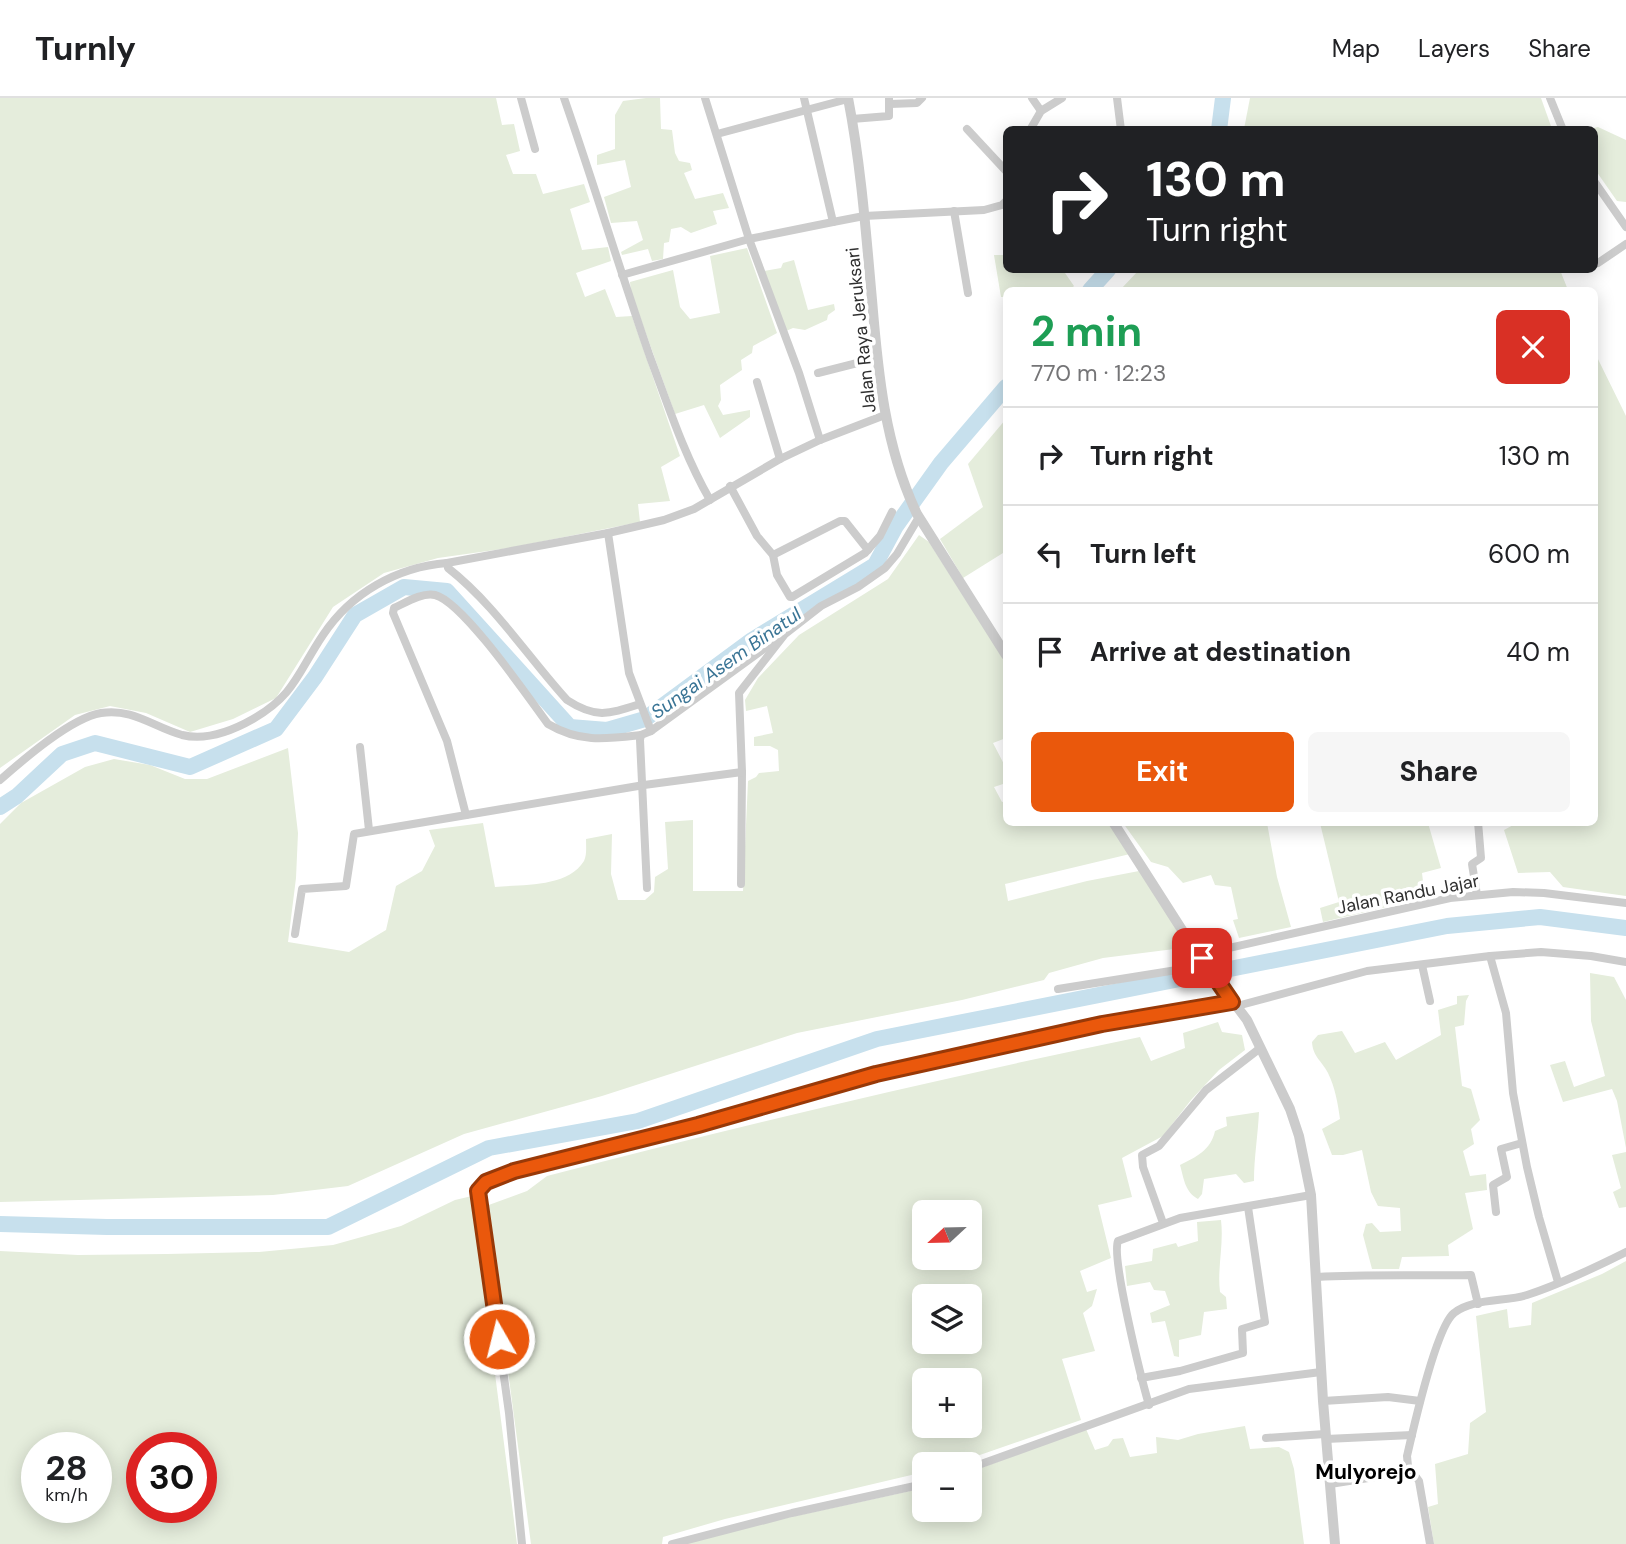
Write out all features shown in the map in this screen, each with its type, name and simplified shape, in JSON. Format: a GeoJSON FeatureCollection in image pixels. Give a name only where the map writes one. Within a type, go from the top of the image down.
{"type":"FeatureCollection","features":[{"type":"Feature","properties":{"kind":"street"},"geometry":{"type":"LineString","coordinates":[[521,98],[535,149]]}},
{"type":"Feature","properties":{"kind":"street"},"geometry":{"type":"LineString","coordinates":[[564,98],[672,418],[691,464],[710,500]]}},
{"type":"Feature","properties":{"kind":"street"},"geometry":{"type":"LineString","coordinates":[[705,98],[749,239],[799,373],[820,440]]}},
{"type":"Feature","properties":{"kind":"street"},"geometry":{"type":"LineString","coordinates":[[804,98],[833,222]]}},
{"type":"Feature","properties":{"kind":"street"},"geometry":{"type":"LineString","coordinates":[[717,134],[848,98]]}},
{"type":"Feature","properties":{"kind":"street","name":"Jalan Raya Jeruksari"},"geometry":{"type":"LineString","coordinates":[[848,98],[864,216],[885,415],[906,491],[918,516],[1003,650]]}},
{"type":"Feature","properties":{"kind":"street"},"geometry":{"type":"LineString","coordinates":[[852,119],[889,116],[890,101],[917,103],[922,98]]}},
{"type":"Feature","properties":{"kind":"street"},"geometry":{"type":"LineString","coordinates":[[1032,98],[1041,111]]}},
{"type":"Feature","properties":{"kind":"street"},"geometry":{"type":"LineString","coordinates":[[1032,126],[1041,111],[1062,98]]}},
{"type":"Feature","properties":{"kind":"street"},"geometry":{"type":"LineString","coordinates":[[1117,98],[1120,126]]}},
{"type":"Feature","properties":{"kind":"street"},"geometry":{"type":"LineString","coordinates":[[1550,98],[1561,126]]}},
{"type":"Feature","properties":{"kind":"street"},"geometry":{"type":"LineString","coordinates":[[967,129],[1003,168]]}},
{"type":"Feature","properties":{"kind":"street"},"geometry":{"type":"LineString","coordinates":[[1598,187],[1626,228]]}},
{"type":"Feature","properties":{"kind":"street"},"geometry":{"type":"LineString","coordinates":[[622,275],[749,239],[864,216],[984,210],[1003,204]]}},
{"type":"Feature","properties":{"kind":"street"},"geometry":{"type":"LineString","coordinates":[[954,211],[968,293]]}},
{"type":"Feature","properties":{"kind":"street"},"geometry":{"type":"LineString","coordinates":[[1598,263],[1626,244]]}},
{"type":"Feature","properties":{"kind":"street"},"geometry":{"type":"LineString","coordinates":[[818,373],[877,358]]}},
{"type":"Feature","properties":{"kind":"street"},"geometry":{"type":"LineString","coordinates":[[757,382],[780,459]]}},
{"type":"Feature","properties":{"kind":"street"},"geometry":{"type":"LineString","coordinates":[[0,780],[24,759],[85,717],[101,713],[135,715],[182,735],[206,737],[230,730],[286,696],[321,637],[346,606],[380,582],[429,565],[608,533],[664,520],[694,509],[780,459],[885,415]]}},
{"type":"Feature","properties":{"kind":"street"},"geometry":{"type":"LineString","coordinates":[[730,486],[757,536],[773,555],[781,583],[792,597],[835,573],[868,550],[880,536],[892,512]]}},
{"type":"Feature","properties":{"kind":"street"},"geometry":{"type":"LineString","coordinates":[[466,815],[447,741],[393,613],[394,608],[428,594],[446,600],[471,625],[548,724],[558,730],[573,736],[600,739],[641,735],[821,607],[858,587],[885,568],[897,554],[918,516]]}},
{"type":"Feature","properties":{"kind":"street"},"geometry":{"type":"LineString","coordinates":[[773,555],[845,520],[868,550]]}},
{"type":"Feature","properties":{"kind":"street"},"geometry":{"type":"LineString","coordinates":[[608,533],[629,673],[651,728]]}},
{"type":"Feature","properties":{"kind":"street"},"geometry":{"type":"LineString","coordinates":[[447,563],[448,568],[464,580],[505,625],[566,700],[601,714],[641,705]]}},
{"type":"Feature","properties":{"kind":"street"},"geometry":{"type":"LineString","coordinates":[[741,884],[742,772],[739,693],[785,634]]}},
{"type":"Feature","properties":{"kind":"street"},"geometry":{"type":"LineString","coordinates":[[641,735],[647,888]]}},
{"type":"Feature","properties":{"kind":"street"},"geometry":{"type":"LineString","coordinates":[[360,747],[369,830]]}},
{"type":"Feature","properties":{"kind":"street"},"geometry":{"type":"LineString","coordinates":[[295,934],[302,889],[346,886],[353,836],[369,830],[644,785],[742,772]]}},
{"type":"Feature","properties":{"kind":"street"},"geometry":{"type":"LineString","coordinates":[[1116,826],[1200,956],[1247,1020],[1290,1109],[1299,1136],[1311,1195],[1321,1372],[1335,1544]]}},
{"type":"Feature","properties":{"kind":"street"},"geometry":{"type":"LineString","coordinates":[[1476,890],[1472,864],[1481,858],[1478,826]]}},
{"type":"Feature","properties":{"kind":"street","name":"Jalan Randu Jajar"},"geometry":{"type":"LineString","coordinates":[[1058,989],[1175,971],[1183,969],[1200,956],[1476,890],[1544,892],[1626,903]]}},
{"type":"Feature","properties":{"kind":"street"},"geometry":{"type":"LineString","coordinates":[[522,1544],[509,1413],[478,1191],[481,1186],[514,1171],[698,1125],[876,1074],[1102,1024],[1232,1002],[1367,971],[1541,952],[1626,962]]}},
{"type":"Feature","properties":{"kind":"street"},"geometry":{"type":"LineString","coordinates":[[1490,957],[1506,1013],[1513,1093],[1522,1143],[1558,1282]]}},
{"type":"Feature","properties":{"kind":"street"},"geometry":{"type":"LineString","coordinates":[[1422,965],[1430,1001]]}},
{"type":"Feature","properties":{"kind":"street"},"geometry":{"type":"LineString","coordinates":[[1164,1223],[1143,1167],[1142,1155],[1159,1146],[1206,1090],[1259,1048]]}},
{"type":"Feature","properties":{"kind":"street"},"geometry":{"type":"LineString","coordinates":[[1496,1212],[1493,1185],[1507,1178],[1502,1149],[1522,1143]]}},
{"type":"Feature","properties":{"kind":"street"},"geometry":{"type":"LineString","coordinates":[[1149,1405],[1141,1378],[1116,1245],[1122,1238],[1164,1223],[1311,1195]]}},
{"type":"Feature","properties":{"kind":"street"},"geometry":{"type":"LineString","coordinates":[[1141,1378],[1180,1371],[1243,1353],[1242,1329],[1265,1322],[1248,1207]]}},
{"type":"Feature","properties":{"kind":"street"},"geometry":{"type":"LineString","coordinates":[[1430,1544],[1419,1481],[1407,1462],[1432,1360],[1453,1313],[1478,1304],[1529,1295],[1626,1252]]}},
{"type":"Feature","properties":{"kind":"street"},"geometry":{"type":"LineString","coordinates":[[1317,1277],[1471,1275],[1478,1304]]}},
{"type":"Feature","properties":{"kind":"street"},"geometry":{"type":"LineString","coordinates":[[982,1464],[1189,1389],[1321,1372]]}},
{"type":"Feature","properties":{"kind":"street"},"geometry":{"type":"LineString","coordinates":[[1323,1401],[1388,1397],[1420,1401]]}},
{"type":"Feature","properties":{"kind":"street"},"geometry":{"type":"LineString","coordinates":[[1266,1438],[1412,1435]]}},
{"type":"Feature","properties":{"kind":"street"},"geometry":{"type":"LineString","coordinates":[[1330,1484],[1413,1471]]}},
{"type":"Feature","properties":{"kind":"street"},"geometry":{"type":"LineString","coordinates":[[672,1544],[792,1513],[912,1487]]}},
{"type":"Feature","properties":{"kind":"green space"},"geometry":{"type":"Polygon","coordinates":[[[0,98],[496,98],[502,125],[514,124],[520,151],[506,155],[513,174],[536,174],[543,194],[584,184],[590,202],[570,209],[582,250],[608,247],[611,261],[576,273],[585,297],[605,289],[616,317],[632,316],[680,456],[661,467],[670,501],[638,504],[640,522],[509,548],[438,558],[384,573],[333,607],[276,698],[233,719],[190,732],[146,713],[110,706],[75,715],[0,768],[0,98]]]}},
{"type":"Feature","properties":{"kind":"green space"},"geometry":{"type":"Polygon","coordinates":[[[660,98],[661,129],[672,130],[675,153],[679,161],[690,163],[692,170],[684,173],[695,199],[723,193],[729,208],[713,211],[717,224],[691,233],[681,227],[671,229],[669,242],[664,243],[663,259],[652,261],[648,249],[622,255],[621,252],[643,240],[637,221],[611,223],[604,197],[631,187],[625,160],[597,165],[597,155],[615,149],[615,115],[623,101],[660,98]]]}},
{"type":"Feature","properties":{"kind":"green space"},"geometry":{"type":"Polygon","coordinates":[[[1250,98],[1541,98],[1551,126],[1245,126],[1250,98]]]}},
{"type":"Feature","properties":{"kind":"green space"},"geometry":{"type":"Polygon","coordinates":[[[1598,127],[1626,140],[1626,202],[1617,201],[1598,174],[1598,127]]]}},
{"type":"Feature","properties":{"kind":"green space"},"geometry":{"type":"Polygon","coordinates":[[[747,248],[777,333],[753,346],[752,353],[741,360],[742,370],[720,385],[721,400],[718,406],[723,415],[750,410],[750,417],[720,438],[704,405],[675,414],[631,292],[630,282],[673,270],[680,307],[690,319],[720,313],[710,256],[747,248]]]}},
{"type":"Feature","properties":{"kind":"green space"},"geometry":{"type":"Polygon","coordinates":[[[994,255],[1003,255],[1003,273],[1065,273],[1074,286],[1003,287],[1001,297],[994,255]]]}},
{"type":"Feature","properties":{"kind":"green space"},"geometry":{"type":"Polygon","coordinates":[[[794,260],[808,310],[834,304],[835,310],[828,315],[827,320],[805,330],[793,328],[786,331],[764,271],[781,268],[783,263],[794,260]]]}},
{"type":"Feature","properties":{"kind":"green space"},"geometry":{"type":"Polygon","coordinates":[[[1136,273],[1561,273],[1567,287],[1123,287],[1136,273]]]}},
{"type":"Feature","properties":{"kind":"green space"},"geometry":{"type":"Polygon","coordinates":[[[1598,359],[1626,416],[1626,896],[1563,887],[1550,872],[1518,873],[1504,830],[1511,826],[1598,826],[1598,359]]]}},
{"type":"Feature","properties":{"kind":"green space"},"geometry":{"type":"Polygon","coordinates":[[[1003,423],[1003,553],[963,578],[940,539],[983,507],[968,464],[1003,423]]]}},
{"type":"Feature","properties":{"kind":"green space"},"geometry":{"type":"Polygon","coordinates":[[[919,535],[929,542],[1003,658],[1003,739],[993,743],[1003,762],[1003,784],[994,787],[1003,802],[1003,826],[1111,826],[1130,854],[1005,884],[1008,901],[1139,871],[1190,947],[1103,958],[1049,973],[1044,980],[962,1000],[797,1033],[602,1096],[464,1134],[348,1186],[273,1195],[0,1202],[0,824],[21,803],[85,767],[114,759],[150,765],[185,779],[207,779],[288,748],[298,833],[296,878],[288,942],[349,952],[386,930],[396,886],[422,871],[435,846],[429,830],[483,823],[495,887],[531,885],[567,876],[584,861],[586,839],[612,834],[611,874],[618,900],[645,900],[654,892],[655,877],[668,869],[665,822],[693,820],[693,891],[743,891],[748,781],[759,773],[779,771],[778,750],[770,746],[754,746],[754,737],[773,733],[767,706],[746,711],[745,700],[758,678],[799,635],[888,579],[919,535]]]}},
{"type":"Feature","properties":{"kind":"green space"},"geometry":{"type":"Polygon","coordinates":[[[1125,826],[1268,826],[1277,877],[1291,927],[1239,938],[1233,920],[1238,919],[1231,887],[1215,885],[1211,875],[1183,883],[1168,867],[1151,862],[1125,826]]]}},
{"type":"Feature","properties":{"kind":"green space"},"geometry":{"type":"Polygon","coordinates":[[[1321,826],[1429,826],[1441,868],[1422,873],[1425,898],[1323,922],[1320,908],[1339,902],[1321,826]]]}},
{"type":"Feature","properties":{"kind":"green space"},"geometry":{"type":"Polygon","coordinates":[[[1590,973],[1614,977],[1626,1000],[1626,1148],[1612,1089],[1563,1102],[1550,1065],[1565,1061],[1574,1087],[1605,1076],[1591,1021],[1590,973]]]}},
{"type":"Feature","properties":{"kind":"green space"},"geometry":{"type":"Polygon","coordinates":[[[1469,995],[1464,1025],[1455,1027],[1462,1086],[1471,1089],[1480,1120],[1471,1129],[1474,1144],[1463,1151],[1470,1176],[1486,1174],[1487,1190],[1465,1193],[1473,1229],[1448,1245],[1449,1256],[1402,1257],[1399,1269],[1372,1269],[1363,1235],[1366,1224],[1372,1223],[1380,1232],[1401,1231],[1400,1208],[1378,1206],[1371,1192],[1362,1150],[1332,1155],[1322,1129],[1340,1119],[1338,1107],[1330,1078],[1316,1055],[1312,1042],[1318,1035],[1342,1031],[1355,1053],[1385,1042],[1396,1060],[1441,1035],[1438,1010],[1457,1004],[1457,996],[1469,995]]]}},
{"type":"Feature","properties":{"kind":"green space"},"geometry":{"type":"Polygon","coordinates":[[[1218,1022],[1222,1032],[1242,1035],[1245,1050],[1219,1070],[1163,1136],[1122,1158],[1132,1197],[1098,1205],[1111,1258],[1080,1271],[1087,1292],[1097,1289],[1092,1306],[1083,1313],[1095,1351],[1062,1359],[1081,1420],[982,1454],[982,1452],[912,1452],[912,1475],[725,1519],[663,1537],[662,1544],[531,1544],[486,1206],[527,1191],[547,1176],[769,1120],[991,1069],[1140,1037],[1151,1061],[1185,1048],[1183,1033],[1218,1022]]]}},
{"type":"Feature","properties":{"kind":"green space"},"geometry":{"type":"Polygon","coordinates":[[[1259,1112],[1254,1181],[1244,1183],[1236,1174],[1204,1179],[1202,1194],[1198,1199],[1190,1193],[1180,1165],[1206,1148],[1215,1131],[1227,1126],[1226,1117],[1259,1112]]]}},
{"type":"Feature","properties":{"kind":"green space"},"geometry":{"type":"Polygon","coordinates":[[[1626,1152],[1626,1207],[1619,1208],[1613,1192],[1621,1188],[1612,1155],[1626,1152]]]}},
{"type":"Feature","properties":{"kind":"green space"},"geometry":{"type":"Polygon","coordinates":[[[472,1196],[517,1544],[0,1544],[0,1251],[78,1255],[259,1252],[333,1245],[401,1226],[455,1200],[472,1196]]]}},
{"type":"Feature","properties":{"kind":"green space"},"geometry":{"type":"Polygon","coordinates":[[[1221,1220],[1219,1283],[1220,1292],[1226,1297],[1227,1309],[1204,1312],[1201,1335],[1179,1340],[1179,1357],[1174,1356],[1165,1321],[1152,1323],[1150,1313],[1170,1305],[1165,1291],[1154,1290],[1150,1282],[1127,1286],[1125,1266],[1152,1261],[1153,1249],[1176,1243],[1178,1247],[1198,1241],[1197,1222],[1221,1220]]]}},
{"type":"Feature","properties":{"kind":"green space"},"geometry":{"type":"Polygon","coordinates":[[[1626,1261],[1626,1544],[1434,1544],[1428,1507],[1438,1504],[1435,1464],[1468,1454],[1470,1423],[1486,1412],[1476,1316],[1507,1309],[1509,1328],[1531,1325],[1532,1303],[1626,1261]]]}},
{"type":"Feature","properties":{"kind":"green space"},"geometry":{"type":"Polygon","coordinates":[[[1245,1426],[1250,1449],[1279,1447],[1289,1452],[1294,1469],[1304,1544],[679,1544],[912,1491],[912,1522],[982,1522],[982,1468],[1086,1429],[1095,1450],[1108,1446],[1113,1439],[1123,1438],[1130,1457],[1157,1453],[1156,1437],[1178,1440],[1245,1426]]]}},
{"type":"Feature","properties":{"kind":"waterway","name":"Sungai Asem Binatul"},"geometry":{"type":"LineString","coordinates":[[1220,126],[1223,98]]}},
{"type":"Feature","properties":{"kind":"waterway","name":"Sungai Asem Binatul"},"geometry":{"type":"LineString","coordinates":[[1093,287],[1105,273]]}},
{"type":"Feature","properties":{"kind":"waterway","name":"Sungai Asem Binatul"},"geometry":{"type":"LineString","coordinates":[[0,807],[17,796],[62,754],[95,743],[190,767],[276,729],[315,677],[355,615],[404,587],[447,591],[570,727],[607,730],[645,719],[752,640],[875,565],[896,526],[941,463],[1003,391]]}},
{"type":"Feature","properties":{"kind":"waterway"},"geometry":{"type":"LineString","coordinates":[[0,1224],[328,1227],[489,1148],[638,1121],[877,1039],[1447,926],[1540,917],[1626,928]]}},
{"type":"Feature","properties":{"kind":"district","name":"Mulyorejo"},"geometry":{"type":"Point","coordinates":[1366,1472]}},
{"type":"Feature","properties":{"kind":"route"},"geometry":{"type":"LineString","coordinates":[[499,1339],[478,1191],[486,1182],[514,1171],[644,1140],[876,1074],[1102,1024],[1232,1002],[1202,958]]}}]}
